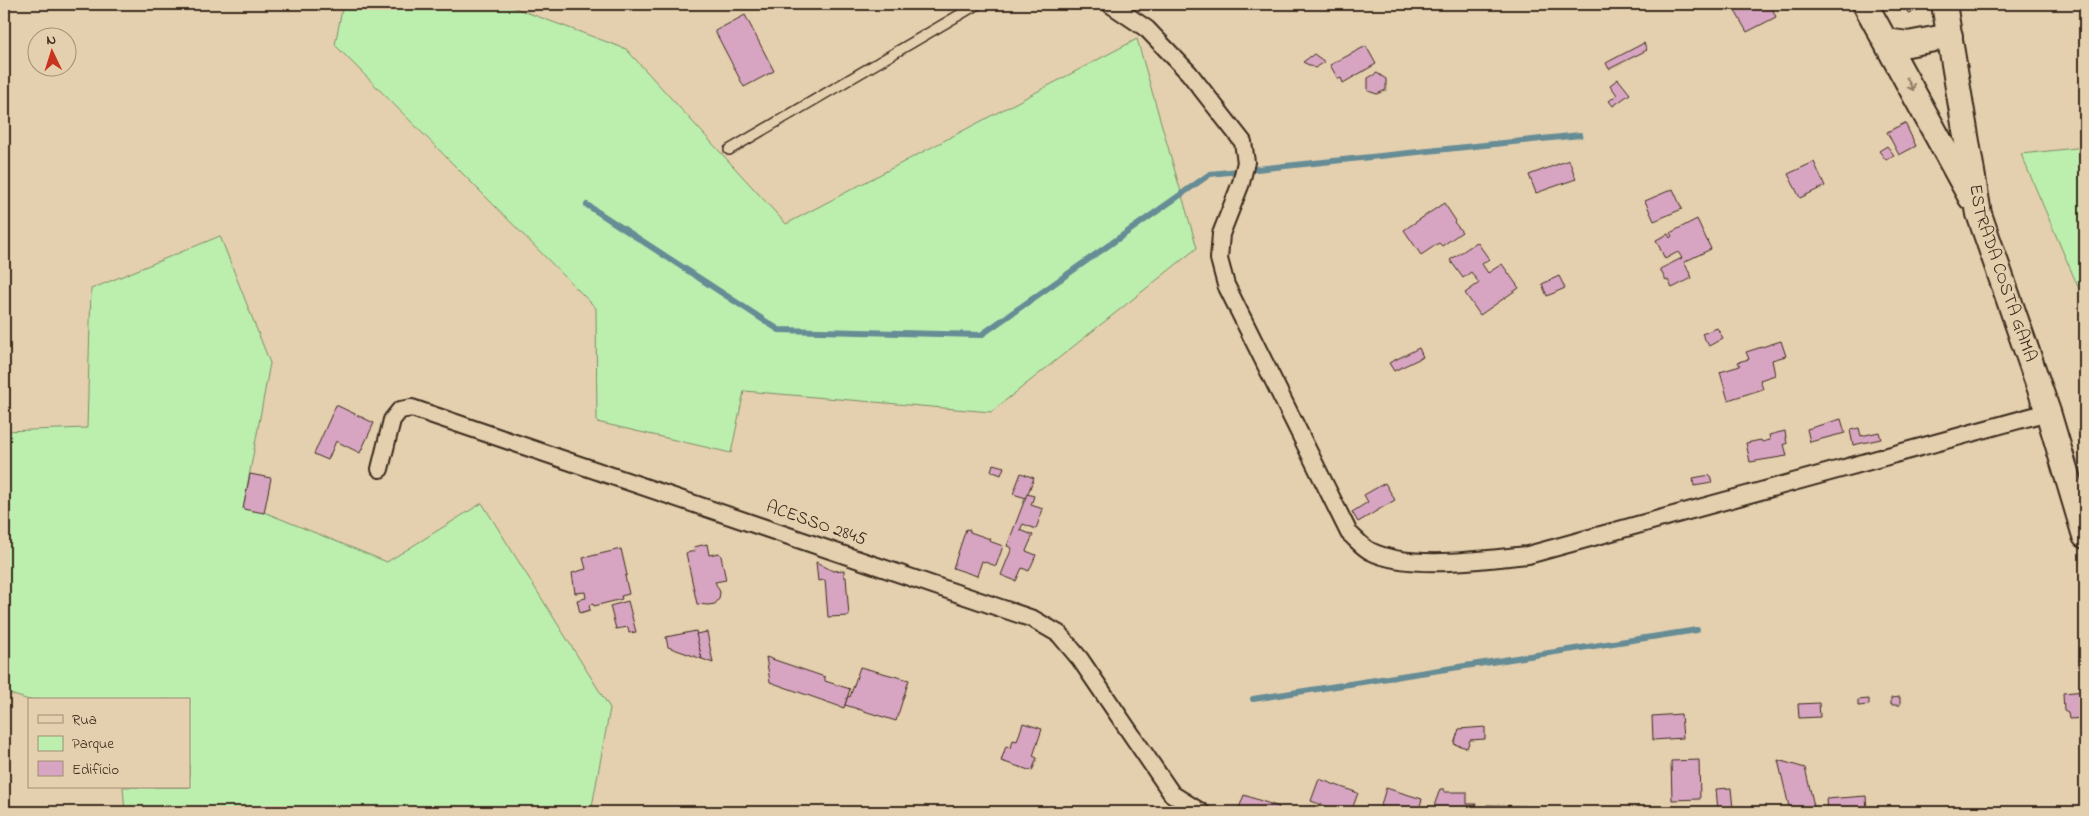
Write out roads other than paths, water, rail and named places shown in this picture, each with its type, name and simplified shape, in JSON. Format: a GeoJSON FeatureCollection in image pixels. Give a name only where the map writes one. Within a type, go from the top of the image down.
{"type":"FeatureCollection","features":[{"type":"Feature","properties":{"kind":"main road"},"geometry":{"type":"LineString","coordinates":[[1866,4],[1979,214]]}},
{"type":"Feature","properties":{"kind":"main road","name":"ESTRADA COSTA GAMA"},"geometry":{"type":"LineString","coordinates":[[1944,4],[1979,214],[2048,412],[2085,536]]}},
{"type":"Feature","properties":{"kind":"main road"},"geometry":{"type":"LineString","coordinates":[[1886,41],[1908,44],[1950,36]]}},
{"type":"Feature","properties":{"kind":"street"},"geometry":{"type":"LineString","coordinates":[[1110,4],[1147,28],[1189,73],[1243,142],[1246,162],[1241,183],[1221,234],[1219,259],[1226,285],[1349,533],[1369,551],[1394,559],[1454,562],[1528,555],[2048,412]]}},
{"type":"Feature","properties":{"kind":"street","name":"ACESSO 2845"},"geometry":{"type":"LineString","coordinates":[[380,469],[392,420],[400,410],[412,408],[1032,619],[1059,634],[1080,659],[1172,794],[1200,812]]}},
{"type":"Feature","properties":{"kind":"lane"},"geometry":{"type":"LineString","coordinates":[[729,150],[978,4]]}},
{"type":"Feature","properties":{"kind":"waterway"},"geometry":{"type":"LineString","coordinates":[[587,205],[779,330],[981,335],[1210,174],[1580,135]]}},
{"type":"Feature","properties":{"kind":"waterway"},"geometry":{"type":"LineString","coordinates":[[1253,699],[1697,630]]}}]}
